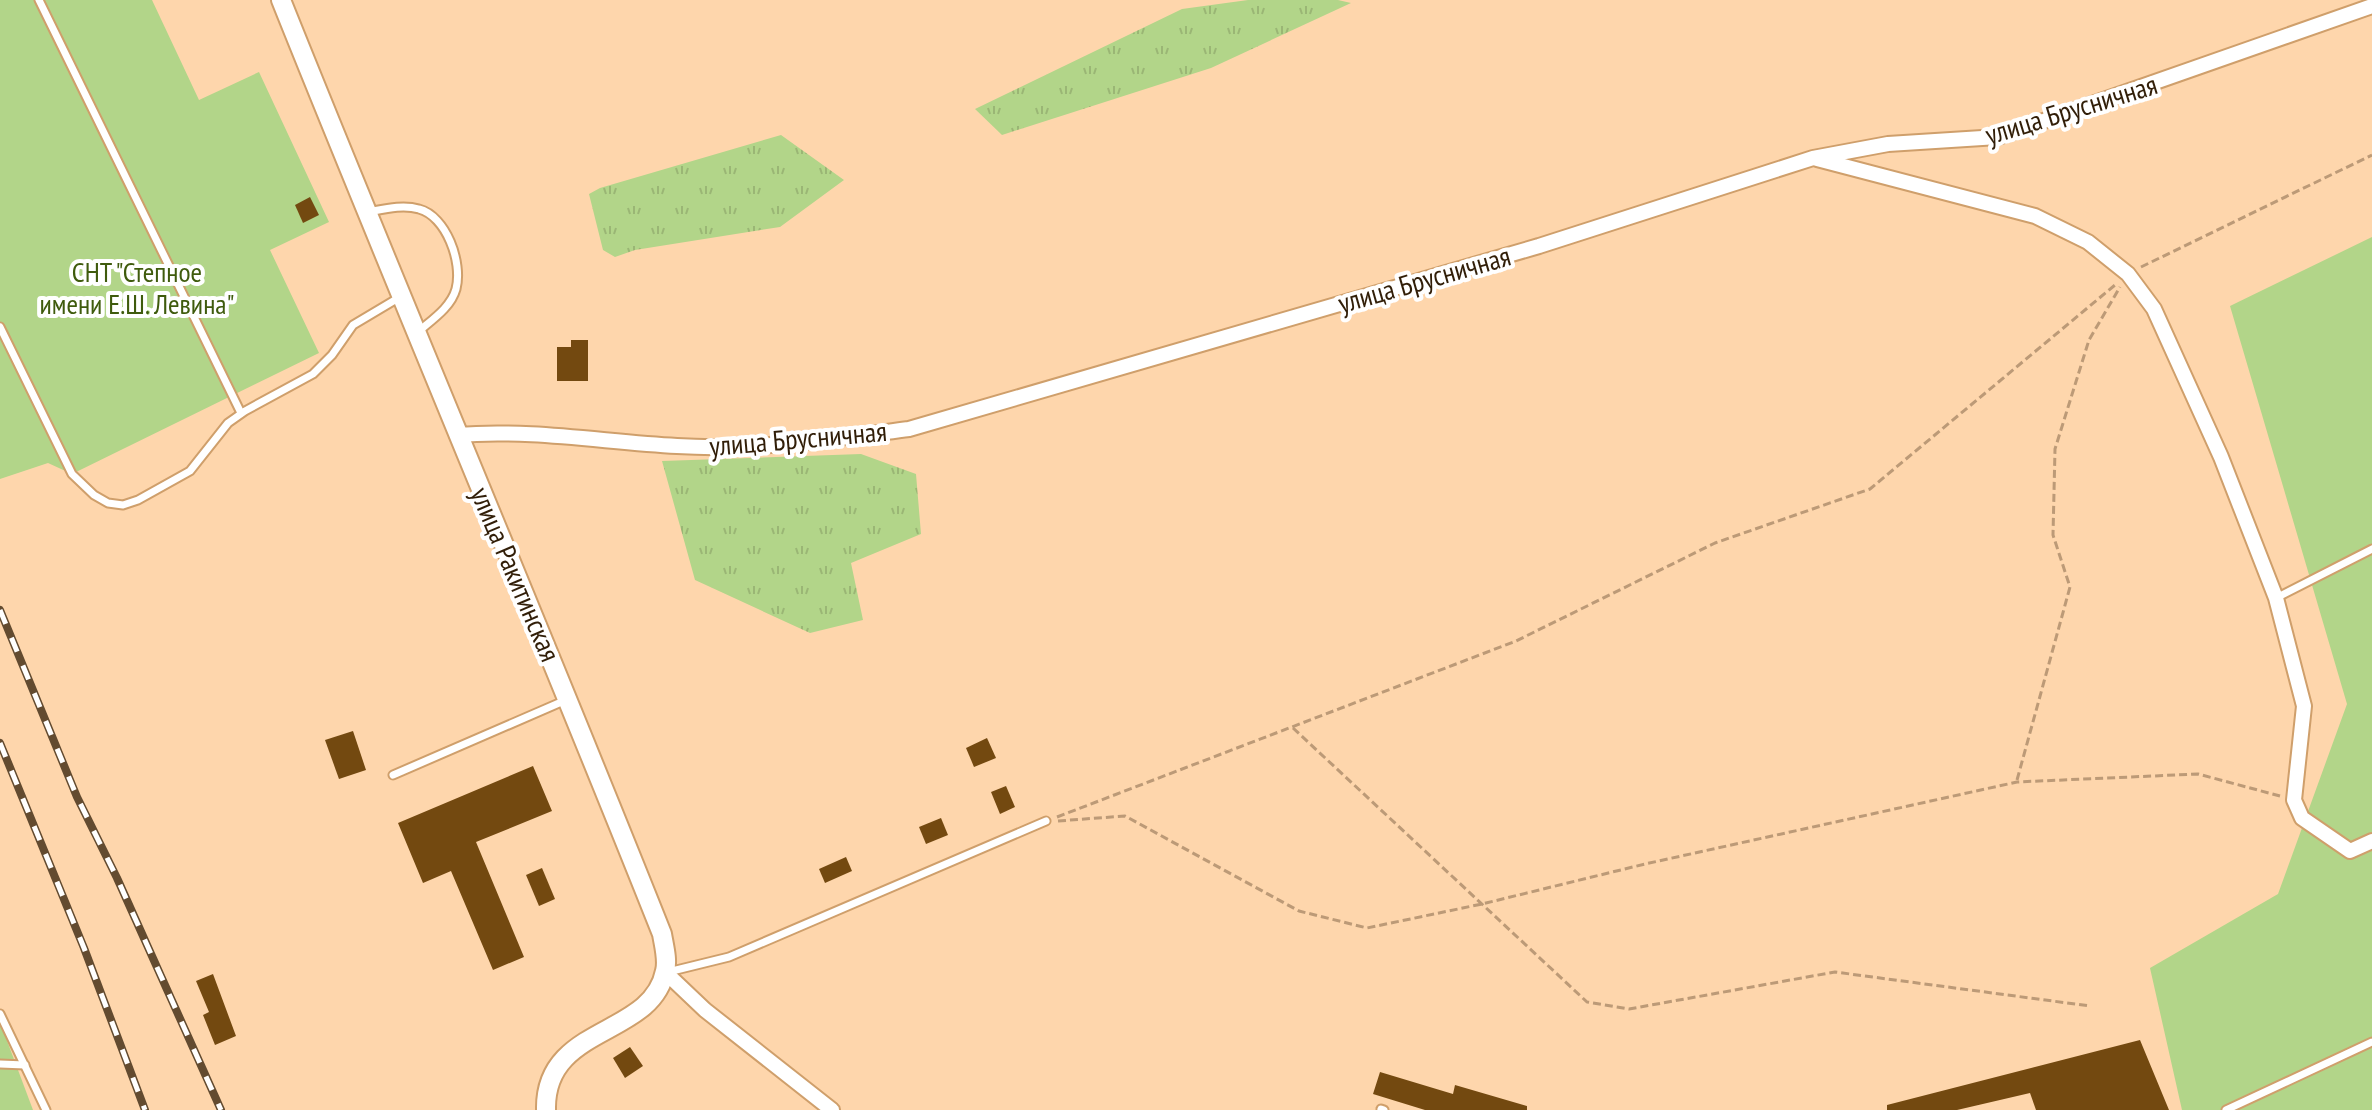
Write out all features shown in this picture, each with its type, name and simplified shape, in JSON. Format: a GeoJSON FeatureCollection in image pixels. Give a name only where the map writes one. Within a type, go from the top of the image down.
{"type":"FeatureCollection","features":[{"type":"Feature","properties":{"kind":"street","name":"улица Ракитинская"},"geometry":{"type":"LineString","coordinates":[[281,0],[662,934],[665,972]]}},
{"type":"Feature","properties":{"kind":"street","name":"улица Брусничная"},"geometry":{"type":"LineString","coordinates":[[457,435],[503,432],[679,446],[744,447],[909,429],[1524,250],[1813,158],[1888,144],[1998,137],[2372,6]]}},
{"type":"Feature","properties":{"kind":"street"},"geometry":{"type":"LineString","coordinates":[[1813,158],[2035,216],[2088,242],[2128,274],[2160,322],[2221,457],[2276,598],[2304,706],[2294,800],[2302,818],[2350,851],[2372,841]]}},
{"type":"Feature","properties":{"kind":"street"},"geometry":{"type":"LineString","coordinates":[[546,1110],[551,1077],[561,1061],[581,1044],[644,1006],[665,972],[705,1010],[832,1110]]}},
{"type":"Feature","properties":{"kind":"lane"},"geometry":{"type":"LineString","coordinates":[[39,0],[241,413]]}},
{"type":"Feature","properties":{"kind":"lane"},"geometry":{"type":"LineString","coordinates":[[366,212],[396,207],[418,208],[435,216],[446,231],[456,264],[456,288],[446,308],[415,334]]}},
{"type":"Feature","properties":{"kind":"lane"},"geometry":{"type":"LineString","coordinates":[[0,327],[72,474],[94,495],[108,503],[123,505],[190,471],[228,423],[313,374],[332,355],[353,325],[400,297]]}},
{"type":"Feature","properties":{"kind":"lane"},"geometry":{"type":"LineString","coordinates":[[2276,598],[2372,549]]}},
{"type":"Feature","properties":{"kind":"lane"},"geometry":{"type":"LineString","coordinates":[[393,775],[568,699]]}},
{"type":"Feature","properties":{"kind":"lane"},"geometry":{"type":"LineString","coordinates":[[665,972],[729,957],[1046,821]]}},
{"type":"Feature","properties":{"kind":"lane"},"geometry":{"type":"LineString","coordinates":[[0,1014],[46,1110]]}},
{"type":"Feature","properties":{"kind":"lane"},"geometry":{"type":"LineString","coordinates":[[2226,1110],[2372,1042]]}},
{"type":"Feature","properties":{"kind":"lane"},"geometry":{"type":"LineString","coordinates":[[0,1064],[25,1065]]}},
{"type":"Feature","properties":{"kind":"path"},"geometry":{"type":"LineString","coordinates":[[1046,821],[1516,641],[1715,543],[1870,489],[2128,274],[2372,155]]}},
{"type":"Feature","properties":{"kind":"path"},"geometry":{"type":"LineString","coordinates":[[2017,782],[2070,587],[2053,535],[2055,449],[2089,340],[2128,274]]}},
{"type":"Feature","properties":{"kind":"path"},"geometry":{"type":"LineString","coordinates":[[1293,728],[1587,1002],[1629,1009],[1835,972],[2090,1006]]}},
{"type":"Feature","properties":{"kind":"path"},"geometry":{"type":"LineString","coordinates":[[1046,821],[1125,816],[1299,911],[1367,928],[2017,782],[2198,774],[2294,800]]}},
{"type":"Feature","properties":{"kind":"green space","name":"СНТ \"Степное имени Е.Ш. Левина\""},"geometry":{"type":"Polygon","coordinates":[[[0,0],[152,0],[199,100],[259,72],[329,222],[270,250],[319,353],[72,474],[48,463],[0,479],[0,0]]]}},
{"type":"Feature","properties":{"kind":"green space"},"geometry":{"type":"Polygon","coordinates":[[[1248,0],[1338,0],[1351,3],[1211,68],[1002,135],[975,109],[1182,9],[1248,0]]]}},
{"type":"Feature","properties":{"kind":"green space"},"geometry":{"type":"Polygon","coordinates":[[[781,135],[844,180],[780,227],[635,250],[615,257],[603,250],[589,194],[600,188],[781,135]]]}},
{"type":"Feature","properties":{"kind":"green space"},"geometry":{"type":"Polygon","coordinates":[[[2372,237],[2372,1110],[2182,1110],[2150,968],[2278,894],[2347,704],[2230,306],[2372,237]]]}},
{"type":"Feature","properties":{"kind":"green space"},"geometry":{"type":"Polygon","coordinates":[[[861,454],[916,474],[921,534],[851,563],[863,620],[810,633],[695,580],[662,461],[861,454]]]}},
{"type":"Feature","properties":{"kind":"green space"},"geometry":{"type":"Polygon","coordinates":[[[0,1022],[33,1110],[0,1110],[0,1022]]]}},
{"type":"Feature","properties":{"kind":"building"},"geometry":{"type":"Polygon","coordinates":[[[310,197],[319,215],[303,223],[295,205],[310,197]]]}},
{"type":"Feature","properties":{"kind":"building"},"geometry":{"type":"Polygon","coordinates":[[[571,340],[588,340],[588,381],[557,381],[557,347],[571,347],[571,340]]]}},
{"type":"Feature","properties":{"kind":"building"},"geometry":{"type":"Polygon","coordinates":[[[353,731],[366,770],[339,779],[325,740],[353,731]]]}},
{"type":"Feature","properties":{"kind":"building"},"geometry":{"type":"Polygon","coordinates":[[[987,738],[996,758],[974,767],[966,748],[987,738]]]}},
{"type":"Feature","properties":{"kind":"building"},"geometry":{"type":"Polygon","coordinates":[[[533,766],[552,811],[476,842],[524,957],[493,970],[451,871],[423,883],[398,823],[533,766]]]}},
{"type":"Feature","properties":{"kind":"building"},"geometry":{"type":"Polygon","coordinates":[[[1006,786],[1015,807],[1000,814],[991,792],[1006,786]]]}},
{"type":"Feature","properties":{"kind":"building"},"geometry":{"type":"Polygon","coordinates":[[[941,818],[948,835],[926,844],[919,827],[941,818]]]}},
{"type":"Feature","properties":{"kind":"building"},"geometry":{"type":"Polygon","coordinates":[[[846,857],[852,871],[825,883],[819,869],[846,857]]]}},
{"type":"Feature","properties":{"kind":"building"},"geometry":{"type":"Polygon","coordinates":[[[542,868],[555,899],[539,906],[526,875],[542,868]]]}},
{"type":"Feature","properties":{"kind":"building"},"geometry":{"type":"Polygon","coordinates":[[[213,974],[236,1036],[215,1045],[203,1015],[209,1012],[196,981],[213,974]]]}},
{"type":"Feature","properties":{"kind":"building"},"geometry":{"type":"Polygon","coordinates":[[[2140,1040],[2169,1110],[2036,1110],[2030,1093],[1957,1110],[1887,1110],[1887,1105],[2140,1040]]]}},
{"type":"Feature","properties":{"kind":"building"},"geometry":{"type":"Polygon","coordinates":[[[630,1047],[643,1066],[625,1078],[613,1058],[630,1047]]]}},
{"type":"Feature","properties":{"kind":"building"},"geometry":{"type":"Polygon","coordinates":[[[1380,1072],[1453,1094],[1455,1085],[1527,1106],[1527,1110],[1425,1110],[1373,1094],[1380,1072]]]}},
{"type":"Feature","properties":{"kind":"railway"},"geometry":{"type":"LineString","coordinates":[[0,610],[77,797],[117,878],[221,1110]]}},
{"type":"Feature","properties":{"kind":"railway"},"geometry":{"type":"LineString","coordinates":[[0,743],[84,948],[145,1110]]}}]}
